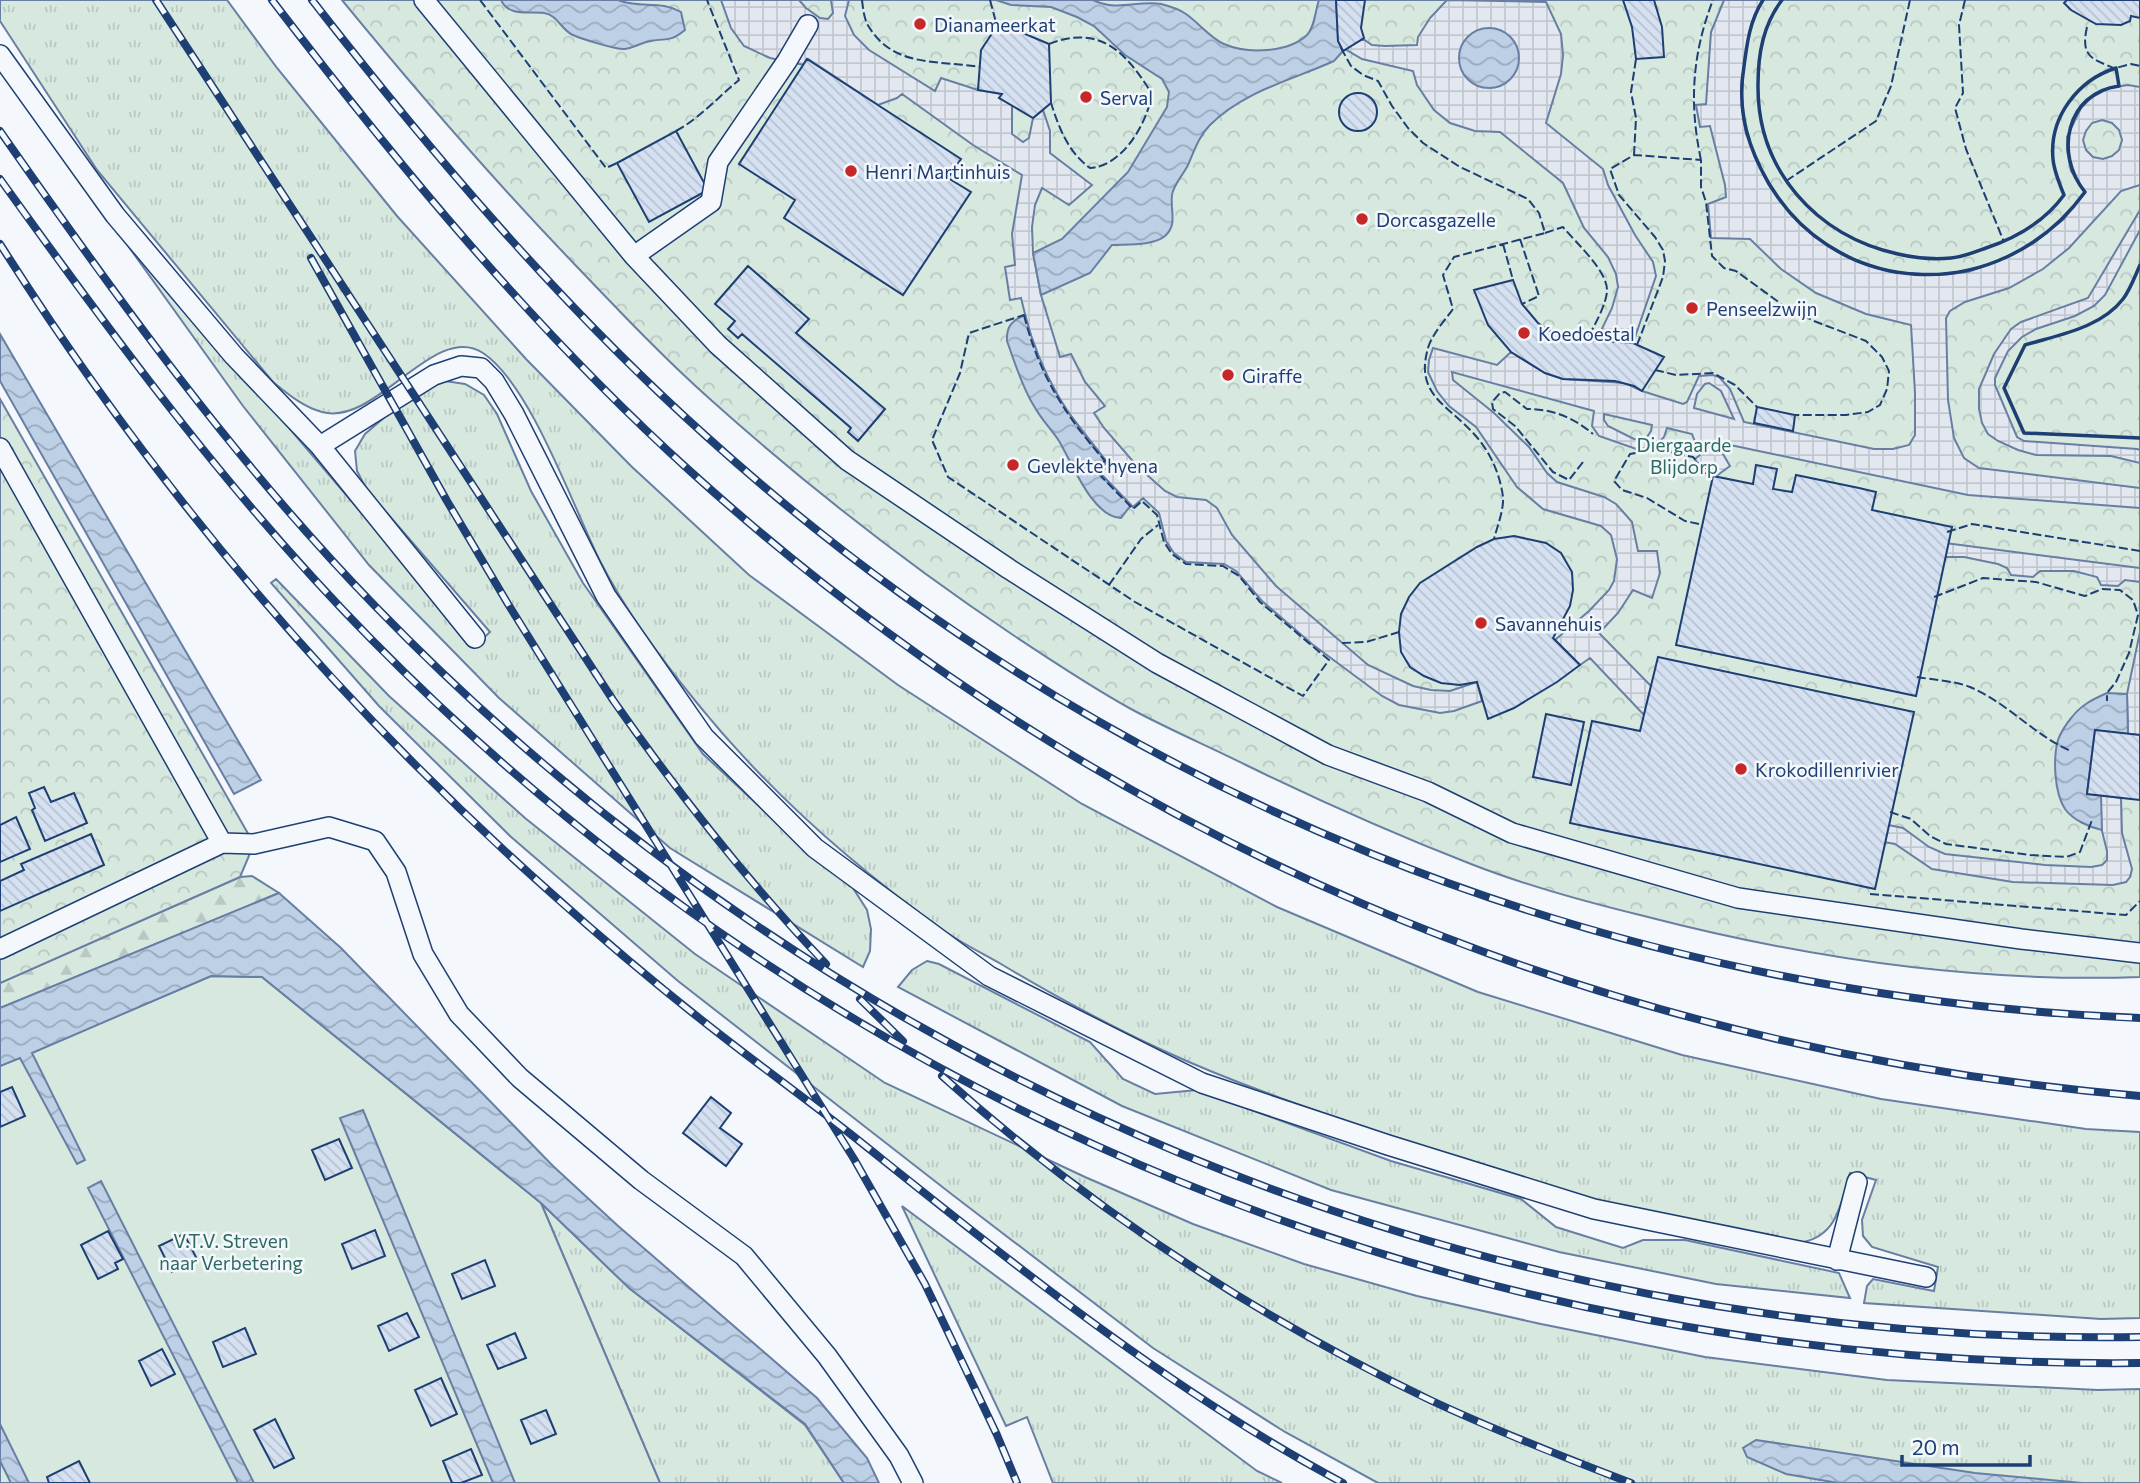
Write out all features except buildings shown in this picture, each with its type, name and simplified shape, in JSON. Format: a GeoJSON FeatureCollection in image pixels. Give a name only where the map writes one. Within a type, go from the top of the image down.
{"type":"FeatureCollection","features":[{"type":"Feature","properties":{"kind":"lane"},"geometry":{"type":"LineString","coordinates":[[424,0],[634,256],[718,345],[847,460],[1009,569],[1157,663],[1328,755],[1428,792],[1512,833],[1738,898],[2021,939],[2140,953]]}},
{"type":"Feature","properties":{"kind":"lane"},"geometry":{"type":"LineString","coordinates":[[634,256],[711,202],[718,162],[787,61],[807,25]]}},
{"type":"Feature","properties":{"kind":"lane"},"geometry":{"type":"LineString","coordinates":[[0,55],[115,215],[234,356],[320,446],[475,638]]}},
{"type":"Feature","properties":{"kind":"lane"},"geometry":{"type":"LineString","coordinates":[[320,446],[434,374],[461,366],[481,368],[494,381],[514,414],[606,596],[704,737],[815,848],[989,976],[1202,1083],[1388,1146],[1594,1209],[1926,1277]]}},
{"type":"Feature","properties":{"kind":"lane"},"geometry":{"type":"LineString","coordinates":[[0,448],[222,843]]}},
{"type":"Feature","properties":{"kind":"lane"},"geometry":{"type":"LineString","coordinates":[[0,949],[222,843],[254,844],[329,827],[375,841],[396,872],[423,954],[459,1014],[520,1078],[641,1180],[744,1256],[827,1356],[899,1456],[913,1483]]}},
{"type":"Feature","properties":{"kind":"lane"},"geometry":{"type":"LineString","coordinates":[[1837,1260],[1857,1182]]}},
{"type":"Feature","properties":{"kind":"green space"},"geometry":{"type":"Polygon","coordinates":[[[0,0],[227,0],[277,68],[397,216],[526,359],[631,466],[749,575],[898,685],[1082,804],[1277,907],[1478,992],[1682,1055],[1881,1099],[2086,1129],[2140,1132],[2140,1318],[2101,1319],[1864,1303],[1867,1286],[1873,1279],[1934,1291],[1938,1267],[1872,1247],[1863,1236],[1862,1220],[1876,1180],[1850,1173],[1831,1225],[1815,1238],[1803,1242],[1643,1212],[1523,1178],[1251,1087],[1162,1050],[1100,1020],[957,939],[909,905],[812,825],[724,735],[684,686],[645,635],[610,580],[534,419],[501,369],[483,353],[464,347],[445,351],[363,405],[342,412],[315,410],[290,395],[273,382],[97,170],[0,21],[0,0]]]}},
{"type":"Feature","properties":{"kind":"green space","name":"Diergaarde Blijdorp"},"geometry":{"type":"Polygon","coordinates":[[[342,0],[2140,0],[2140,977],[2015,976],[1890,964],[1766,944],[1600,905],[1514,879],[1414,841],[1357,817],[1131,709],[1086,683],[934,580],[820,493],[711,400],[645,338],[520,206],[342,0]]]}},
{"type":"Feature","properties":{"kind":"green space"},"geometry":{"type":"Polygon","coordinates":[[[98,204],[475,646],[490,632],[367,490],[357,471],[355,451],[365,434],[393,410],[426,389],[445,381],[465,384],[484,395],[497,414],[531,491],[583,583],[703,754],[789,834],[851,885],[867,910],[871,929],[870,951],[863,967],[670,848],[499,698],[369,565],[243,406],[98,204]]]}},
{"type":"Feature","properties":{"kind":"green space"},"geometry":{"type":"Polygon","coordinates":[[[0,399],[254,844],[240,877],[0,983],[0,399]]]}},
{"type":"Feature","properties":{"kind":"green space"},"geometry":{"type":"Polygon","coordinates":[[[276,579],[389,696],[525,818],[695,954],[885,1083],[1085,1177],[1193,1224],[1304,1264],[1417,1296],[1705,1357],[1887,1380],[2098,1390],[2140,1389],[2140,1483],[1378,1483],[1285,1432],[1153,1348],[678,981],[510,836],[379,706],[271,583],[276,579]]]}},
{"type":"Feature","properties":{"kind":"green space"},"geometry":{"type":"Polygon","coordinates":[[[252,876],[279,893],[0,1008],[0,983],[240,877],[252,876]]]}},
{"type":"Feature","properties":{"kind":"green space"},"geometry":{"type":"Polygon","coordinates":[[[927,961],[939,964],[1090,1042],[1123,1079],[1155,1094],[1197,1090],[1391,1161],[1521,1199],[1556,1227],[1623,1248],[1643,1240],[1685,1240],[1839,1273],[1850,1298],[1716,1284],[1559,1252],[1331,1190],[1122,1106],[898,987],[912,970],[927,961]]]}},
{"type":"Feature","properties":{"kind":"green space","name":"V.T.V. Streven naar Verbetering"},"geometry":{"type":"Polygon","coordinates":[[[211,976],[262,977],[541,1203],[660,1483],[0,1483],[0,1066],[211,976]]]}},
{"type":"Feature","properties":{"kind":"green space"},"geometry":{"type":"Polygon","coordinates":[[[541,1203],[629,1288],[805,1425],[844,1483],[660,1483],[541,1203]]]}},
{"type":"Feature","properties":{"kind":"green space"},"geometry":{"type":"Polygon","coordinates":[[[902,1206],[1257,1471],[1282,1483],[1053,1483],[1027,1417],[1006,1426],[902,1206]]]}},
{"type":"Feature","properties":{"kind":"shaded area"},"geometry":{"type":"Polygon","coordinates":[[[721,0],[799,0],[820,18],[828,19],[833,13],[831,0],[849,0],[845,16],[854,35],[869,50],[935,91],[941,78],[978,90],[1002,94],[999,98],[1012,105],[1012,134],[1023,142],[1029,138],[1033,118],[1043,110],[1050,131],[1050,153],[1092,185],[1069,205],[1042,188],[1035,205],[1032,227],[1033,253],[1041,295],[1060,357],[1071,354],[1085,382],[1105,406],[1094,413],[1104,428],[1137,466],[1165,491],[1177,497],[1206,500],[1217,508],[1232,535],[1276,586],[1368,665],[1413,686],[1431,690],[1450,691],[1477,682],[1482,701],[1440,713],[1399,705],[1382,696],[1312,644],[1262,601],[1236,571],[1224,564],[1186,562],[1174,553],[1166,541],[1159,513],[1143,498],[1133,507],[1097,470],[1107,462],[1061,403],[1050,384],[1032,342],[1021,298],[1010,300],[1005,267],[1015,265],[1012,234],[1022,175],[973,145],[902,94],[878,105],[808,59],[804,65],[770,58],[744,46],[731,28],[721,0]]]}},
{"type":"Feature","properties":{"kind":"shaded area"},"geometry":{"type":"Polygon","coordinates":[[[1447,0],[1546,2],[1561,34],[1563,55],[1561,74],[1546,123],[1603,169],[1608,185],[1653,262],[1656,276],[1633,343],[1596,341],[1612,308],[1618,287],[1616,274],[1608,257],[1584,228],[1563,183],[1500,132],[1475,131],[1450,123],[1434,110],[1417,85],[1413,71],[1362,59],[1345,49],[1363,39],[1372,45],[1417,45],[1418,37],[1430,18],[1447,0]]]}},
{"type":"Feature","properties":{"kind":"shaded area"},"geometry":{"type":"Polygon","coordinates":[[[1724,0],[1763,0],[1752,22],[1741,86],[1746,134],[1768,184],[1797,221],[1817,238],[1853,259],[1891,272],[1939,275],[1968,272],[2034,243],[2064,219],[2085,192],[2071,171],[2067,150],[2067,137],[2081,108],[2091,98],[2109,88],[2128,85],[2140,87],[2140,185],[2121,191],[2069,248],[2043,269],[2009,288],[1965,302],[1950,311],[1946,318],[1948,400],[1954,438],[1964,458],[1979,468],[2140,488],[2140,508],[1968,495],[1716,442],[1730,466],[1715,477],[1706,467],[1702,470],[1695,459],[1700,455],[1692,434],[1667,428],[1664,437],[1657,444],[1639,450],[1599,436],[1592,426],[1594,411],[1452,372],[1453,380],[1494,413],[1529,447],[1547,473],[1557,482],[1604,497],[1616,504],[1632,522],[1638,551],[1657,551],[1660,573],[1652,598],[1633,590],[1618,613],[1599,633],[1651,686],[1644,715],[1590,658],[1580,665],[1555,640],[1589,611],[1614,581],[1617,559],[1611,535],[1601,526],[1543,509],[1517,487],[1476,427],[1449,406],[1437,391],[1428,372],[1429,360],[1433,348],[1497,365],[1511,352],[1545,373],[1563,379],[1625,383],[1683,404],[1687,402],[1699,376],[1713,375],[1719,377],[1730,389],[1744,422],[1874,449],[1893,449],[1909,445],[1915,435],[1911,325],[1866,314],[1816,293],[1781,269],[1750,239],[1711,238],[1708,204],[1726,197],[1725,185],[1710,126],[1700,127],[1696,105],[1706,104],[1711,32],[1724,0]],[[2102,120],[2092,123],[2083,140],[2086,150],[2093,157],[2103,159],[2119,150],[2122,140],[2119,130],[2112,123],[2102,120]],[[1709,383],[1697,394],[1694,408],[1734,419],[1721,391],[1709,383]],[[1604,414],[1608,426],[1634,439],[1645,440],[1651,431],[1652,425],[1604,414]]]}},
{"type":"Feature","properties":{"kind":"shaded area"},"geometry":{"type":"Polygon","coordinates":[[[2140,210],[2140,230],[2105,295],[2094,306],[2075,316],[2036,329],[2022,337],[2008,351],[1995,378],[1995,385],[2017,437],[2024,441],[2137,449],[2140,450],[2140,463],[2111,456],[2036,455],[1998,441],[1988,434],[1979,409],[1979,389],[1994,354],[2011,329],[2021,322],[2088,298],[2140,210]]]}},
{"type":"Feature","properties":{"kind":"shaded area"},"geometry":{"type":"Polygon","coordinates":[[[1945,543],[2140,568],[2140,582],[2125,580],[2118,586],[2101,585],[2097,577],[2074,571],[2040,571],[2033,577],[2011,575],[2007,568],[1998,564],[1964,557],[1943,557],[1945,543]]]}},
{"type":"Feature","properties":{"kind":"shaded area"},"geometry":{"type":"Polygon","coordinates":[[[2140,632],[2140,735],[2128,734],[2127,694],[2140,632]]]}},
{"type":"Feature","properties":{"kind":"shaded area"},"geometry":{"type":"Polygon","coordinates":[[[2101,795],[2121,798],[2122,833],[2132,869],[2126,882],[2113,885],[2013,882],[1932,869],[1895,844],[1884,842],[1888,825],[1903,828],[1929,847],[1945,854],[2045,865],[2102,865],[2107,860],[2107,851],[2100,823],[2101,795]]]}},
{"type":"Feature","properties":{"kind":"water"},"geometry":{"type":"Polygon","coordinates":[[[501,0],[618,0],[666,6],[681,12],[685,30],[672,38],[621,49],[573,35],[549,14],[509,9],[501,0]]]}},
{"type":"Feature","properties":{"kind":"water"},"geometry":{"type":"Polygon","coordinates":[[[996,0],[1093,0],[1111,5],[1161,4],[1183,12],[1224,44],[1244,49],[1267,50],[1299,41],[1312,28],[1319,0],[1336,0],[1338,40],[1343,51],[1334,61],[1269,87],[1238,103],[1210,125],[1199,140],[1174,188],[1172,222],[1165,236],[1147,243],[1112,245],[1090,273],[1041,295],[1033,253],[1062,239],[1128,172],[1167,107],[1169,92],[1162,79],[1125,55],[1094,26],[1051,7],[1011,5],[996,0]]]}},
{"type":"Feature","properties":{"kind":"water"},"geometry":{"type":"Polygon","coordinates":[[[1489,28],[1506,33],[1514,41],[1519,58],[1514,75],[1506,83],[1489,88],[1472,83],[1464,75],[1459,58],[1464,41],[1472,33],[1489,28]]]}},
{"type":"Feature","properties":{"kind":"water"},"geometry":{"type":"Polygon","coordinates":[[[1025,315],[1039,357],[1057,394],[1107,462],[1098,471],[1131,505],[1121,518],[1111,515],[1092,499],[1026,391],[1007,341],[1011,325],[1025,315]]]}},
{"type":"Feature","properties":{"kind":"water"},"geometry":{"type":"Polygon","coordinates":[[[0,334],[261,780],[234,794],[0,381],[0,334]]]}},
{"type":"Feature","properties":{"kind":"water"},"geometry":{"type":"Polygon","coordinates":[[[2107,693],[2127,694],[2128,734],[2095,730],[2087,793],[2101,795],[2102,830],[2082,822],[2065,809],[2057,784],[2055,756],[2059,737],[2076,712],[2107,693]]]}},
{"type":"Feature","properties":{"kind":"water"},"geometry":{"type":"Polygon","coordinates":[[[279,893],[341,948],[553,1166],[817,1398],[867,1458],[879,1483],[844,1483],[805,1424],[629,1288],[541,1203],[262,977],[211,976],[32,1053],[85,1160],[77,1164],[20,1058],[0,1066],[0,1008],[279,893]]]}},
{"type":"Feature","properties":{"kind":"water"},"geometry":{"type":"Polygon","coordinates":[[[363,1110],[515,1483],[493,1483],[340,1118],[363,1110]]]}},
{"type":"Feature","properties":{"kind":"water"},"geometry":{"type":"Polygon","coordinates":[[[101,1181],[254,1483],[238,1483],[88,1188],[101,1181]]]}},
{"type":"Feature","properties":{"kind":"water"},"geometry":{"type":"Polygon","coordinates":[[[0,1424],[29,1483],[11,1483],[0,1461],[0,1424]]]}},
{"type":"Feature","properties":{"kind":"water"},"geometry":{"type":"Polygon","coordinates":[[[1756,1440],[1975,1473],[2082,1483],[1838,1483],[1786,1474],[1747,1457],[1743,1448],[1756,1440]]]}},
{"type":"Feature","properties":{"kind":"railway"},"geometry":{"type":"LineString","coordinates":[[156,0],[613,700],[715,836],[826,964]]}},
{"type":"Feature","properties":{"kind":"railway"},"geometry":{"type":"LineString","coordinates":[[272,0],[369,124],[470,245],[632,417],[690,471],[847,602],[1011,717],[1184,818],[1363,904],[1549,975],[1741,1030],[1938,1071],[2140,1096]]}},
{"type":"Feature","properties":{"kind":"railway"},"geometry":{"type":"LineString","coordinates":[[312,0],[451,172],[500,227],[600,334],[706,436],[860,563],[1023,676],[1194,773],[1372,854],[1556,919],[1746,968],[1941,1001],[2140,1018]]}},
{"type":"Feature","properties":{"kind":"railway"},"geometry":{"type":"LineString","coordinates":[[0,131],[179,377],[274,495],[376,607],[557,775],[753,923],[962,1050],[1183,1154],[1412,1236],[1650,1294],[1893,1328],[2140,1337]]}},
{"type":"Feature","properties":{"kind":"railway"},"geometry":{"type":"LineString","coordinates":[[0,179],[176,416],[271,530],[371,639],[554,807],[751,954],[961,1079],[1181,1182],[1411,1263],[1648,1320],[1892,1353],[2140,1363]]}},
{"type":"Feature","properties":{"kind":"railway"},"geometry":{"type":"LineString","coordinates":[[0,244],[120,420],[252,587],[322,667],[471,820],[572,912],[664,990],[1030,1276],[1213,1406],[1343,1483]]}},
{"type":"Feature","properties":{"kind":"railway"},"geometry":{"type":"LineString","coordinates":[[311,258],[508,604],[854,1159],[925,1284],[1017,1483]]}},
{"type":"Feature","properties":{"kind":"railway"},"geometry":{"type":"LineString","coordinates":[[860,999],[903,1041]]}},
{"type":"Feature","properties":{"kind":"railway"},"geometry":{"type":"LineString","coordinates":[[942,1076],[1055,1170],[1114,1214],[1236,1295],[1364,1367],[1430,1400],[1631,1483]]}},
{"type":"Feature","properties":{"kind":"fence"},"geometry":{"type":"LineString","coordinates":[[480,0],[606,168],[617,163]]}},
{"type":"Feature","properties":{"kind":"fence"},"geometry":{"type":"LineString","coordinates":[[676,131],[701,114],[739,80],[707,0]]}},
{"type":"Feature","properties":{"kind":"fence"},"geometry":{"type":"LineString","coordinates":[[862,0],[867,24],[891,50],[918,60],[980,67]]}},
{"type":"Feature","properties":{"kind":"fence"},"geometry":{"type":"LineString","coordinates":[[990,0],[997,26]]}},
{"type":"Feature","properties":{"kind":"fence"},"geometry":{"type":"LineString","coordinates":[[1701,160],[1695,119],[1695,79],[1701,40],[1713,0]]}},
{"type":"Feature","properties":{"kind":"fence"},"geometry":{"type":"LineString","coordinates":[[1763,0],[1750,32],[1742,80],[1742,106],[1750,144],[1761,169],[1790,213],[1828,245],[1870,266],[1916,274],[1963,271],[2008,256],[2049,230],[2085,192],[2075,177],[2068,144],[2070,127],[2077,113],[2087,100],[2101,91],[2119,86],[2116,68],[2131,64],[2140,66]]}},
{"type":"Feature","properties":{"kind":"fence"},"geometry":{"type":"LineString","coordinates":[[1786,181],[1876,121],[1891,86],[1910,0]]}},
{"type":"Feature","properties":{"kind":"fence"},"geometry":{"type":"LineString","coordinates":[[1965,0],[1959,25],[1963,93],[1955,108],[1966,149],[2004,242]]}},
{"type":"Feature","properties":{"kind":"fence"},"geometry":{"type":"LineString","coordinates":[[2087,27],[2085,45],[2090,56],[2116,69]]}},
{"type":"Feature","properties":{"kind":"fence"},"geometry":{"type":"LineString","coordinates":[[1049,44],[1083,37],[1110,46],[1132,66],[1152,94],[1145,118],[1132,141],[1113,160],[1090,168],[1070,147],[1051,103]]}},
{"type":"Feature","properties":{"kind":"fence"},"geometry":{"type":"LineString","coordinates":[[1341,48],[1351,66],[1378,81],[1392,106],[1423,143],[1460,167],[1528,199],[1539,213],[1545,233],[1454,257],[1443,275],[1453,309],[1431,340],[1425,362],[1425,375],[1435,397],[1480,441],[1497,471],[1503,502],[1494,539]]}},
{"type":"Feature","properties":{"kind":"fence"},"geometry":{"type":"LineString","coordinates":[[1634,155],[1636,118],[1631,92],[1636,59]]}},
{"type":"Feature","properties":{"kind":"fence"},"geometry":{"type":"LineString","coordinates":[[1637,345],[1663,277],[1665,261],[1663,250],[1655,237],[1619,195],[1610,169],[1634,155],[1701,160],[1701,187],[1706,202],[1712,256],[1724,268],[1736,271],[1784,306],[1866,341],[1882,357],[1889,371],[1887,389],[1880,405],[1868,412],[1795,415]]}},
{"type":"Feature","properties":{"kind":"fence"},"geometry":{"type":"LineString","coordinates":[[1545,233],[1563,227],[1590,257],[1606,282],[1605,302],[1586,341]]}},
{"type":"Feature","properties":{"kind":"fence"},"geometry":{"type":"LineString","coordinates":[[1520,239],[1539,296],[1522,304]]}},
{"type":"Feature","properties":{"kind":"fence"},"geometry":{"type":"LineString","coordinates":[[1503,244],[1513,280]]}},
{"type":"Feature","properties":{"kind":"fence"},"geometry":{"type":"LineString","coordinates":[[1024,315],[1037,357],[1055,393],[1105,461],[1095,470],[1133,509],[1142,501],[1157,515],[1164,542],[1172,554],[1186,564],[1223,566],[1239,576],[1260,602],[1329,660],[1303,696],[1135,602],[948,477],[932,440],[960,373],[969,333],[1024,315]]}},
{"type":"Feature","properties":{"kind":"fence"},"geometry":{"type":"LineString","coordinates":[[1655,370],[1676,375],[1713,373],[1735,385],[1757,407]]}},
{"type":"Feature","properties":{"kind":"fence"},"geometry":{"type":"LineString","coordinates":[[1583,462],[1569,480],[1553,472],[1515,426],[1493,409],[1492,402],[1500,393],[1505,392],[1527,409],[1562,415],[1593,434]]}},
{"type":"Feature","properties":{"kind":"fence"},"geometry":{"type":"LineString","coordinates":[[1699,524],[1685,521],[1647,498],[1622,490],[1614,481],[1630,454],[1655,449],[1693,457],[1711,479]]}},
{"type":"Feature","properties":{"kind":"fence"},"geometry":{"type":"LineString","coordinates":[[1947,532],[1972,524],[2140,551]]}},
{"type":"Feature","properties":{"kind":"fence"},"geometry":{"type":"LineString","coordinates":[[1109,585],[1141,539],[1158,525]]}},
{"type":"Feature","properties":{"kind":"fence"},"geometry":{"type":"LineString","coordinates":[[1934,597],[1983,578],[2036,582],[2085,596],[2102,589],[2120,590],[2133,600],[2138,615],[2129,653],[2116,682],[2107,693],[2107,701]]}},
{"type":"Feature","properties":{"kind":"fence"},"geometry":{"type":"LineString","coordinates":[[1342,643],[1366,642],[1399,632]]}},
{"type":"Feature","properties":{"kind":"fence"},"geometry":{"type":"LineString","coordinates":[[1917,677],[1970,687],[2071,751]]}},
{"type":"Feature","properties":{"kind":"fence"},"geometry":{"type":"LineString","coordinates":[[1890,812],[1911,819],[1930,836],[1946,844],[2066,857],[2080,852],[2092,820]]}},
{"type":"Feature","properties":{"kind":"fence"},"geometry":{"type":"LineString","coordinates":[[1870,894],[2126,915],[2140,901]]}},
{"type":"Feature","properties":{"kind":"wall"},"geometry":{"type":"LineString","coordinates":[[1763,0],[1752,24],[1742,80],[1742,106],[1750,144],[1761,169],[1790,213],[1828,245],[1870,266],[1916,274],[1963,271],[2008,256],[2049,230],[2085,192],[2075,177],[2070,160],[2070,127],[2087,100],[2101,91],[2119,86],[2116,68],[2090,81],[2078,91],[2061,115],[2053,144],[2053,159],[2064,195],[2039,221],[2019,234],[1969,254],[1938,259],[1898,254],[1868,245],[1841,232],[1817,215],[1797,195],[1780,171],[1768,145],[1760,116],[1758,85],[1761,51],[1770,19],[1782,0]]}},
{"type":"Feature","properties":{"kind":"wall"},"geometry":{"type":"LineString","coordinates":[[2140,265],[2123,299],[2103,317],[2065,334],[2025,345],[2004,388],[2024,433],[2140,438]]}},
{"type":"Feature","properties":{"kind":"place","name":"Dianameerkat"},"geometry":{"type":"Point","coordinates":[920,24]}},
{"type":"Feature","properties":{"kind":"place","name":"Serval"},"geometry":{"type":"Point","coordinates":[1086,97]}},
{"type":"Feature","properties":{"kind":"place","name":"Henri Martinhuis"},"geometry":{"type":"Point","coordinates":[851,171]}},
{"type":"Feature","properties":{"kind":"place","name":"Dorcasgazelle"},"geometry":{"type":"Point","coordinates":[1362,219]}},
{"type":"Feature","properties":{"kind":"place","name":"Penseelzwijn"},"geometry":{"type":"Point","coordinates":[1692,308]}},
{"type":"Feature","properties":{"kind":"place","name":"Koedoestal"},"geometry":{"type":"Point","coordinates":[1524,333]}},
{"type":"Feature","properties":{"kind":"place","name":"Giraffe"},"geometry":{"type":"Point","coordinates":[1228,375]}},
{"type":"Feature","properties":{"kind":"place","name":"Gevlekte hyena"},"geometry":{"type":"Point","coordinates":[1013,465]}},
{"type":"Feature","properties":{"kind":"place","name":"Savannehuis"},"geometry":{"type":"Point","coordinates":[1481,623]}},
{"type":"Feature","properties":{"kind":"place","name":"Krokodillenrivier"},"geometry":{"type":"Point","coordinates":[1741,769]}}]}
